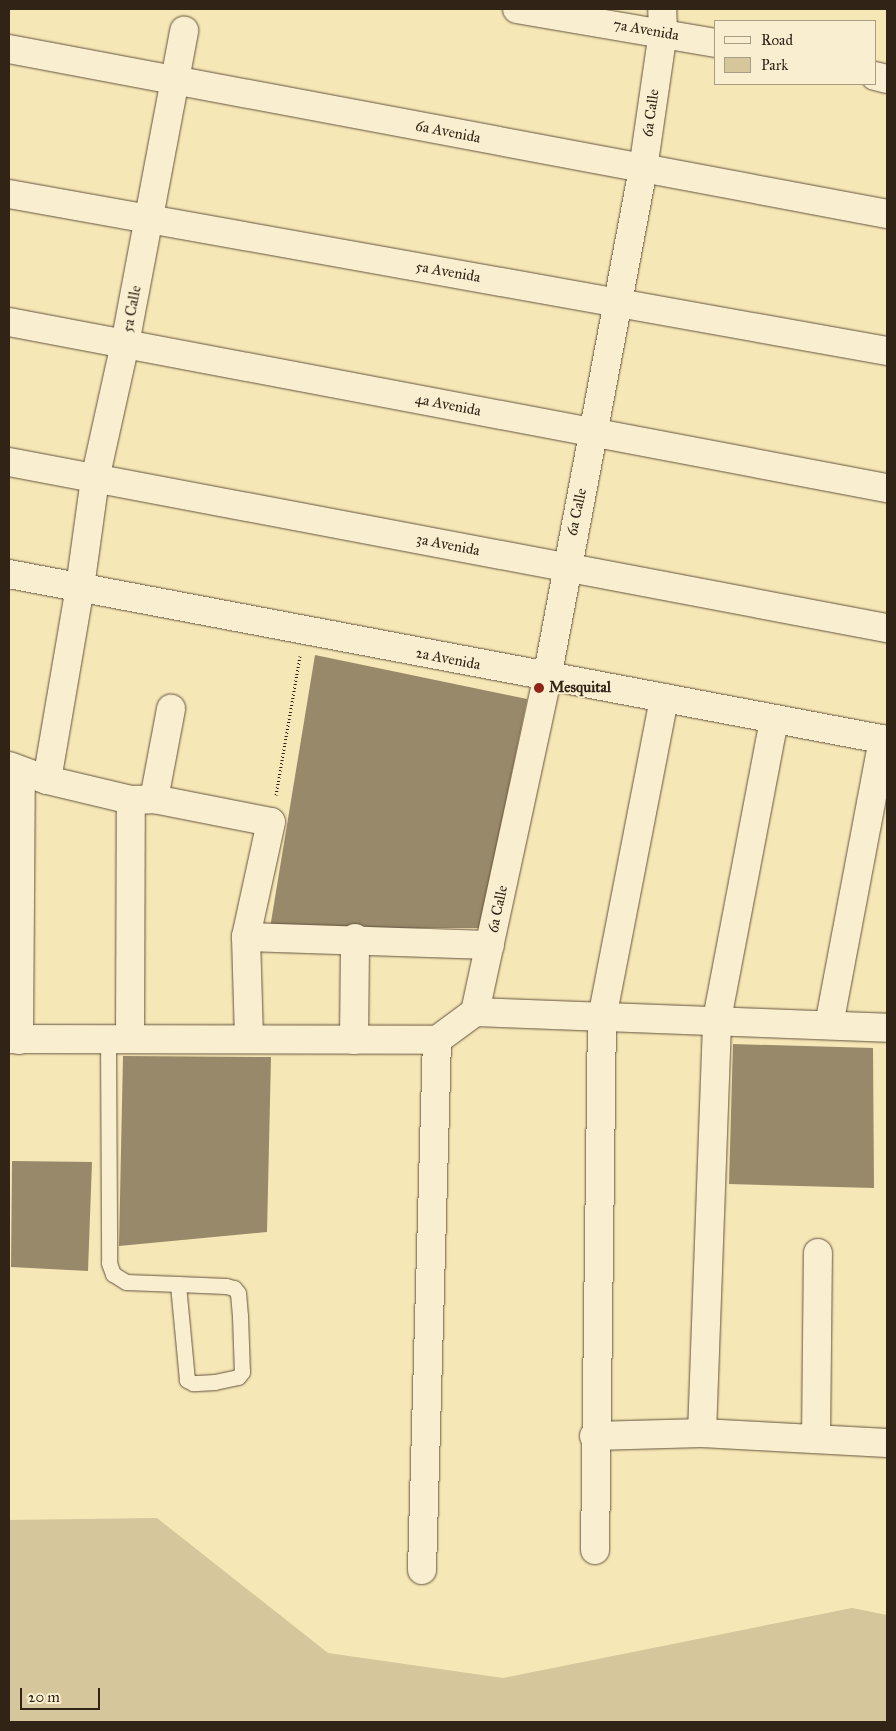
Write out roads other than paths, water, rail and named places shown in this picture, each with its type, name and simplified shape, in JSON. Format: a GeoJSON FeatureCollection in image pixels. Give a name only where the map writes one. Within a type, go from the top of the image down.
{"type":"FeatureCollection","features":[{"type":"Feature","properties":{"kind":"street","name":"7a Avenida"},"geometry":{"type":"LineString","coordinates":[[517,9],[662,20],[714,43]]}},
{"type":"Feature","properties":{"kind":"street","name":"6a Calle"},"geometry":{"type":"LineString","coordinates":[[475,1012],[547,678],[566,567],[618,302],[643,169],[662,20]]}},
{"type":"Feature","properties":{"kind":"street","name":"5a Calle"},"geometry":{"type":"LineString","coordinates":[[47,780],[80,586],[94,478],[125,344],[184,31]]}},
{"type":"Feature","properties":{"kind":"street","name":"6a Avenida"},"geometry":{"type":"LineString","coordinates":[[9,49],[887,214]]}},
{"type":"Feature","properties":{"kind":"street","name":"5a Avenida"},"geometry":{"type":"LineString","coordinates":[[9,194],[148,221],[618,302],[887,351]]}},
{"type":"Feature","properties":{"kind":"street","name":"4a Avenida"},"geometry":{"type":"LineString","coordinates":[[9,322],[887,488]]}},
{"type":"Feature","properties":{"kind":"street","name":"3a Avenida"},"geometry":{"type":"LineString","coordinates":[[9,462],[887,628]]}},
{"type":"Feature","properties":{"kind":"street","name":"2a Avenida"},"geometry":{"type":"LineString","coordinates":[[9,574],[80,586],[547,678],[885,740]]}},
{"type":"Feature","properties":{"kind":"street"},"geometry":{"type":"LineString","coordinates":[[595,1550],[594,1436],[602,1018],[664,698]]}},
{"type":"Feature","properties":{"kind":"street"},"geometry":{"type":"LineString","coordinates":[[119,1039],[143,800],[171,708]]}},
{"type":"Feature","properties":{"kind":"street"},"geometry":{"type":"LineString","coordinates":[[702,1433],[717,1019],[774,719]]}},
{"type":"Feature","properties":{"kind":"street"},"geometry":{"type":"LineString","coordinates":[[829,1025],[885,740]]}},
{"type":"Feature","properties":{"kind":"street"},"geometry":{"type":"LineString","coordinates":[[249,1039],[246,937],[271,822],[143,800],[47,780],[15,769],[14,1039],[436,1040],[475,1012],[602,1018],[717,1019],[887,1028]]}},
{"type":"Feature","properties":{"kind":"street"},"geometry":{"type":"LineString","coordinates":[[246,937],[355,938],[490,945]]}},
{"type":"Feature","properties":{"kind":"street"},"geometry":{"type":"LineString","coordinates":[[354,1040],[355,938]]}},
{"type":"Feature","properties":{"kind":"street"},"geometry":{"type":"LineString","coordinates":[[422,1570],[436,1040]]}},
{"type":"Feature","properties":{"kind":"street"},"geometry":{"type":"LineString","coordinates":[[816,1439],[818,1253]]}},
{"type":"Feature","properties":{"kind":"street"},"geometry":{"type":"LineString","coordinates":[[594,1436],[702,1433],[887,1443]]}},
{"type":"Feature","properties":{"kind":"lane"},"geometry":{"type":"LineString","coordinates":[[119,1039],[110,1267],[112,1274],[126,1282],[178,1284],[226,1286],[238,1292],[242,1372],[238,1377],[215,1382],[193,1383],[187,1380],[178,1284]]}},
{"type":"Feature","properties":{"kind":"place","name":"Mesquital"},"geometry":{"type":"Point","coordinates":[539,688]}}]}
